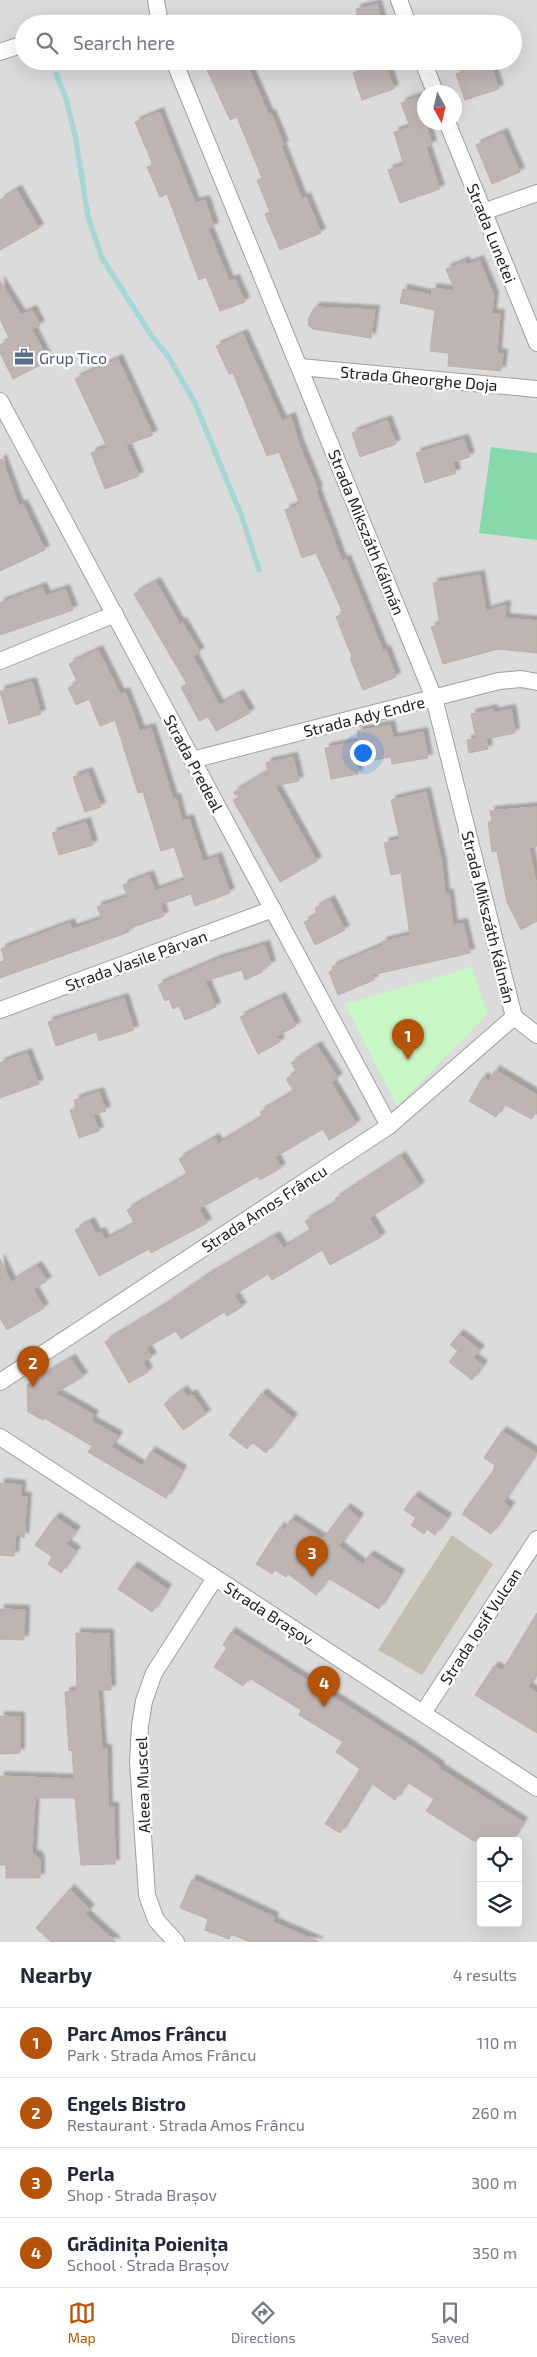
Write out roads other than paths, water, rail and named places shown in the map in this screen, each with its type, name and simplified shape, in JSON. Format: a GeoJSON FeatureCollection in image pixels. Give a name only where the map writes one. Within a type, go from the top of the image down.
{"type":"FeatureCollection","features":[{"type":"Feature","properties":{"kind":"street"},"geometry":{"type":"LineString","coordinates":[[156,0],[158,15]]}},
{"type":"Feature","properties":{"kind":"street"},"geometry":{"type":"LineString","coordinates":[[398,0],[404,15]]}},
{"type":"Feature","properties":{"kind":"street"},"geometry":{"type":"LineString","coordinates":[[0,52],[15,47]]}},
{"type":"Feature","properties":{"kind":"street","name":"Strada Mikszáth Kálmán"},"geometry":{"type":"LineString","coordinates":[[178,70],[434,698],[514,1017]]}},
{"type":"Feature","properties":{"kind":"street"},"geometry":{"type":"LineString","coordinates":[[426,70],[432,85]]}},
{"type":"Feature","properties":{"kind":"street","name":"Strada Lunetei"},"geometry":{"type":"LineString","coordinates":[[450,130],[537,344]]}},
{"type":"Feature","properties":{"kind":"street"},"geometry":{"type":"LineString","coordinates":[[483,212],[537,193]]}},
{"type":"Feature","properties":{"kind":"street","name":"Strada Gheorghe Doja"},"geometry":{"type":"LineString","coordinates":[[300,367],[537,389]]}},
{"type":"Feature","properties":{"kind":"street","name":"Strada Predeal"},"geometry":{"type":"LineString","coordinates":[[0,401],[389,1126]]}},
{"type":"Feature","properties":{"kind":"street"},"geometry":{"type":"LineString","coordinates":[[0,661],[115,614]]}},
{"type":"Feature","properties":{"kind":"street","name":"Strada Ady Endre"},"geometry":{"type":"LineString","coordinates":[[192,760],[499,680],[522,679],[537,682]]}},
{"type":"Feature","properties":{"kind":"street","name":"Strada Vasile Pârvan"},"geometry":{"type":"LineString","coordinates":[[0,1010],[273,909]]}},
{"type":"Feature","properties":{"kind":"street"},"geometry":{"type":"LineString","coordinates":[[514,1017],[537,1035]]}},
{"type":"Feature","properties":{"kind":"street","name":"Strada Amos Frâncu"},"geometry":{"type":"LineString","coordinates":[[0,1382],[389,1126],[514,1017]]}},
{"type":"Feature","properties":{"kind":"street","name":"Strada Brașov"},"geometry":{"type":"LineString","coordinates":[[0,1437],[537,1788]]}},
{"type":"Feature","properties":{"kind":"street","name":"Strada Iosif Vulcan"},"geometry":{"type":"LineString","coordinates":[[422,1713],[537,1540]]}},
{"type":"Feature","properties":{"kind":"street","name":"Aleea Muscel"},"geometry":{"type":"LineString","coordinates":[[176,1942],[156,1920],[147,1895],[138,1762],[140,1726],[144,1701],[154,1673],[215,1578]]}},
{"type":"Feature","properties":{"kind":"waterway"},"geometry":{"type":"LineString","coordinates":[[56,74],[66,98],[76,140],[88,217],[102,258],[153,338],[168,356],[195,403],[242,517],[259,570]]}},
{"type":"Feature","properties":{"kind":"place","name":"Grup Tico"},"geometry":{"type":"Point","coordinates":[24,357]}},
{"type":"Feature","properties":{"kind":"place","name":"Parc Amos Frâncu"},"geometry":{"type":"Point","coordinates":[408,1060]}},
{"type":"Feature","properties":{"kind":"place","name":"Engels Bistro"},"geometry":{"type":"Point","coordinates":[33,1387]}},
{"type":"Feature","properties":{"kind":"place","name":"Perla"},"geometry":{"type":"Point","coordinates":[312,1577]}},
{"type":"Feature","properties":{"kind":"place","name":"Grădinița Poienița"},"geometry":{"type":"Point","coordinates":[324,1707]}}]}
